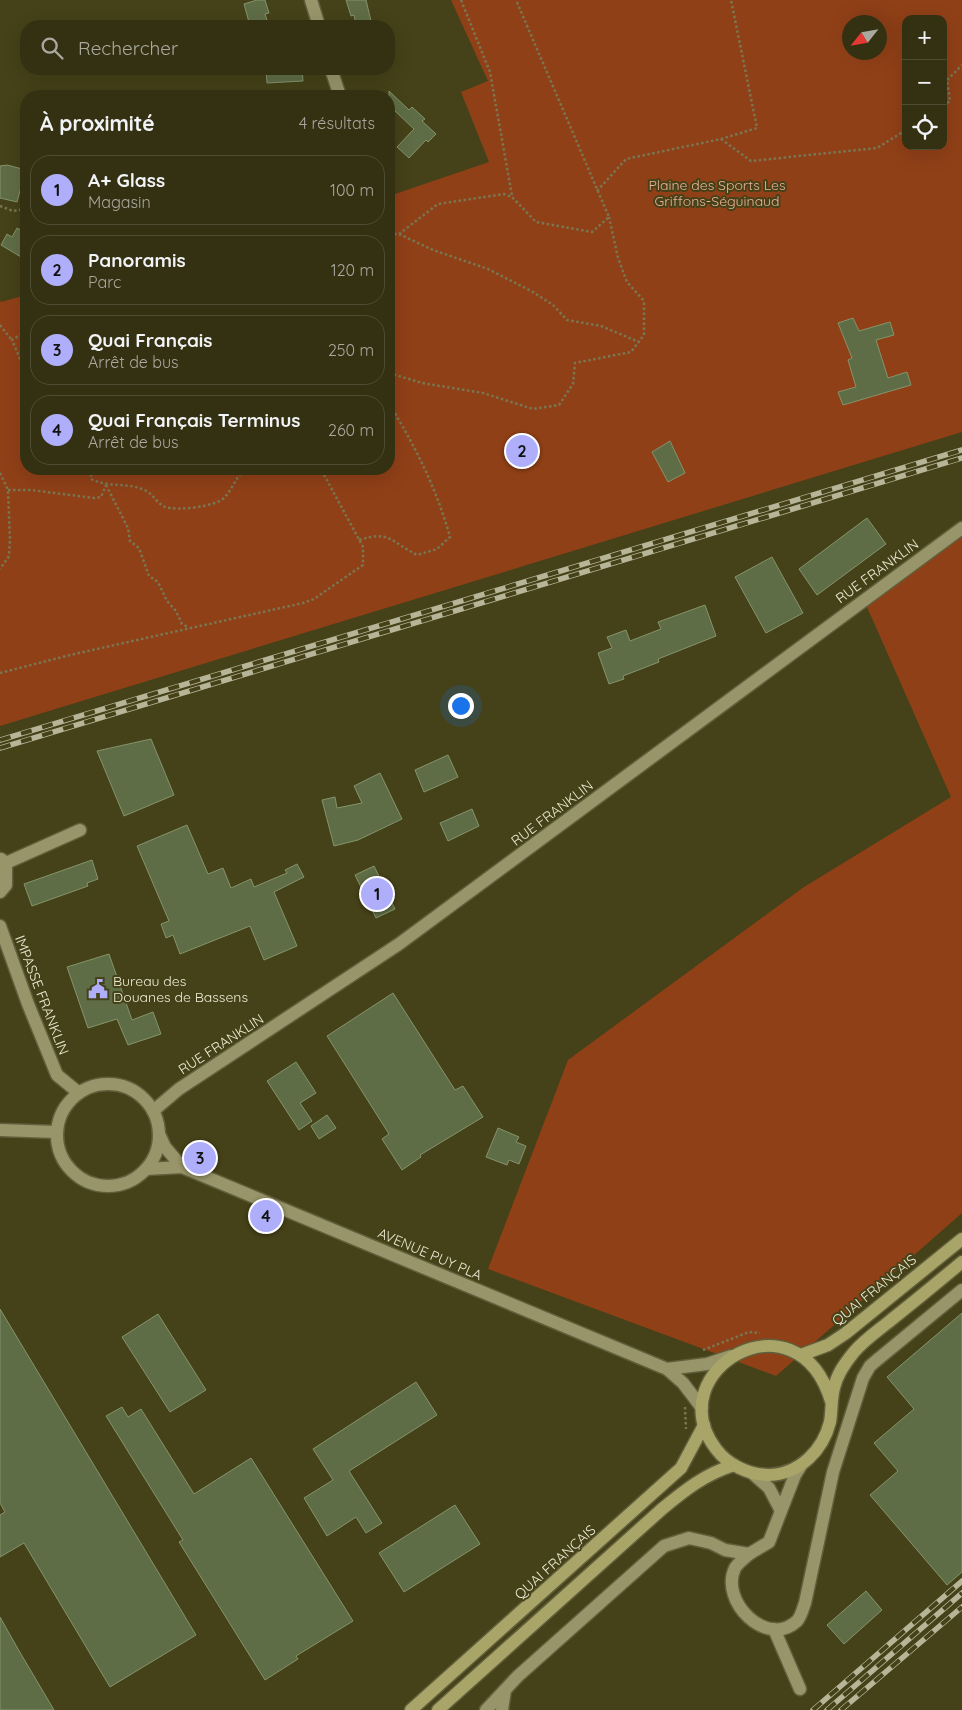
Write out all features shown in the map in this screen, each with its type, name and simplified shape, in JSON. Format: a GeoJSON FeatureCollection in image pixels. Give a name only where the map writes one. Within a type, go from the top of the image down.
{"type":"FeatureCollection","features":[{"type":"Feature","properties":{"kind":"main road","name":"QUAI FRANÇAIS"},"geometry":{"type":"LineString","coordinates":[[801,1355],[828,1345],[846,1333],[962,1239]]}},
{"type":"Feature","properties":{"kind":"main road"},"geometry":{"type":"LineString","coordinates":[[831,1401],[825,1383],[815,1367],[801,1355],[784,1348],[766,1346],[748,1348],[731,1356],[716,1370],[709,1382],[702,1408],[704,1425],[710,1441],[720,1455],[734,1466],[752,1473],[770,1475],[787,1472],[802,1464],[816,1452],[826,1437],[831,1420],[831,1401],[840,1372],[856,1350],[962,1262]]}},
{"type":"Feature","properties":{"kind":"main road","name":"QUAI FRANÇAIS"},"geometry":{"type":"LineString","coordinates":[[411,1710],[681,1468],[704,1425]]}},
{"type":"Feature","properties":{"kind":"main road"},"geometry":{"type":"LineString","coordinates":[[438,1710],[662,1509],[699,1480],[716,1471],[734,1466]]}},
{"type":"Feature","properties":{"kind":"street"},"geometry":{"type":"LineString","coordinates":[[311,0],[316,20]]}},
{"type":"Feature","properties":{"kind":"street"},"geometry":{"type":"LineString","coordinates":[[333,75],[338,90]]}},
{"type":"Feature","properties":{"kind":"street","name":"RUE FRANKLIN"},"geometry":{"type":"LineString","coordinates":[[152,1111],[179,1089],[415,932],[962,528]]}},
{"type":"Feature","properties":{"kind":"street"},"geometry":{"type":"LineString","coordinates":[[0,892],[6,885],[3,860],[80,830]]}},
{"type":"Feature","properties":{"kind":"street","name":"IMPASSE FRANKLIN"},"geometry":{"type":"LineString","coordinates":[[0,926],[57,1076],[79,1093]]}},
{"type":"Feature","properties":{"kind":"street"},"geometry":{"type":"LineString","coordinates":[[111,1084],[120,1086],[128,1088],[142,1098],[152,1111],[159,1134],[153,1159],[146,1169],[134,1180],[119,1186],[104,1187],[88,1183],[74,1174],[64,1162],[58,1148],[56,1132],[64,1110],[79,1093],[94,1086],[111,1084]]}},
{"type":"Feature","properties":{"kind":"street"},"geometry":{"type":"LineString","coordinates":[[0,1130],[56,1132]]}},
{"type":"Feature","properties":{"kind":"street","name":"AVENUE PUY PLA"},"geometry":{"type":"LineString","coordinates":[[159,1134],[165,1147],[182,1167]]}},
{"type":"Feature","properties":{"kind":"street","name":"AVENUE PUY PLA"},"geometry":{"type":"LineString","coordinates":[[146,1169],[182,1167],[668,1369],[683,1383],[702,1408]]}},
{"type":"Feature","properties":{"kind":"street"},"geometry":{"type":"LineString","coordinates":[[802,1464],[780,1509],[768,1542],[749,1554],[735,1567],[731,1588],[740,1606],[754,1625],[774,1630],[799,1620],[805,1603],[833,1472],[861,1383],[870,1366],[962,1290]]}},
{"type":"Feature","properties":{"kind":"street","name":"AVENUE PUY PLA"},"geometry":{"type":"LineString","coordinates":[[668,1369],[707,1364],[731,1356]]}},
{"type":"Feature","properties":{"kind":"street"},"geometry":{"type":"LineString","coordinates":[[752,1473],[769,1488],[780,1509]]}},
{"type":"Feature","properties":{"kind":"street"},"geometry":{"type":"LineString","coordinates":[[486,1710],[505,1690],[664,1546],[689,1538],[711,1543],[725,1550],[749,1554]]}},
{"type":"Feature","properties":{"kind":"street"},"geometry":{"type":"LineString","coordinates":[[774,1630],[800,1690]]}},
{"type":"Feature","properties":{"kind":"street"},"geometry":{"type":"LineString","coordinates":[[502,1710],[505,1690]]}},
{"type":"Feature","properties":{"kind":"path"},"geometry":{"type":"LineString","coordinates":[[461,0],[490,72],[512,197]]}},
{"type":"Feature","properties":{"kind":"path"},"geometry":{"type":"LineString","coordinates":[[395,375],[422,383],[483,393],[533,409],[558,405],[573,384],[575,363],[631,352],[644,335],[644,301],[627,282],[618,258],[609,217],[516,0]]}},
{"type":"Feature","properties":{"kind":"path"},"geometry":{"type":"LineString","coordinates":[[597,192],[626,159],[721,139],[757,128],[731,0]]}},
{"type":"Feature","properties":{"kind":"path"},"geometry":{"type":"LineString","coordinates":[[945,105],[950,102],[947,80],[962,64]]}},
{"type":"Feature","properties":{"kind":"path"},"geometry":{"type":"LineString","coordinates":[[721,139],[751,161],[877,148],[902,132]]}},
{"type":"Feature","properties":{"kind":"path"},"geometry":{"type":"LineString","coordinates":[[399,234],[438,204],[504,194],[512,197],[536,222],[592,232],[609,217]]}},
{"type":"Feature","properties":{"kind":"path"},"geometry":{"type":"LineString","coordinates":[[0,206],[13,211],[20,210]]}},
{"type":"Feature","properties":{"kind":"path"},"geometry":{"type":"LineString","coordinates":[[395,234],[399,234],[433,250],[488,268],[534,292],[553,306],[567,320],[601,326],[639,342]]}},
{"type":"Feature","properties":{"kind":"path"},"geometry":{"type":"LineString","coordinates":[[0,325],[12,340],[20,359]]}},
{"type":"Feature","properties":{"kind":"path"},"geometry":{"type":"LineString","coordinates":[[12,340],[20,335]]}},
{"type":"Feature","properties":{"kind":"path"},"geometry":{"type":"LineString","coordinates":[[360,540],[377,534],[390,537],[401,547],[417,554],[437,549],[450,538],[440,501],[395,414]]}},
{"type":"Feature","properties":{"kind":"path"},"geometry":{"type":"LineString","coordinates":[[0,473],[8,490],[9,556],[0,569]]}},
{"type":"Feature","properties":{"kind":"path"},"geometry":{"type":"LineString","coordinates":[[91,475],[91,479],[106,484],[143,489],[152,494],[164,506],[190,508],[215,504],[224,498],[241,475]]}},
{"type":"Feature","properties":{"kind":"path"},"geometry":{"type":"LineString","coordinates":[[0,673],[314,599],[363,566],[363,547],[360,540],[323,475]]}},
{"type":"Feature","properties":{"kind":"path"},"geometry":{"type":"LineString","coordinates":[[106,484],[128,528],[130,541],[139,548],[149,576],[158,582],[182,624],[188,628]]}},
{"type":"Feature","properties":{"kind":"path"},"geometry":{"type":"LineString","coordinates":[[8,490],[31,490],[94,498],[101,497],[106,484]]}},
{"type":"Feature","properties":{"kind":"path"},"geometry":{"type":"LineString","coordinates":[[701,1351],[749,1332],[766,1333]]}},
{"type":"Feature","properties":{"kind":"path"},"geometry":{"type":"LineString","coordinates":[[681,1402],[685,1407],[687,1421],[685,1436]]}},
{"type":"Feature","properties":{"kind":"green space","name":"Plaine des Sports Les Griffons-Séguinaud"},"geometry":{"type":"Polygon","coordinates":[[[451,0],[962,0],[962,432],[0,726],[0,300],[1,302],[20,297],[20,475],[395,475],[395,194],[489,162],[461,92],[488,81],[451,0]]]}},
{"type":"Feature","properties":{"kind":"green space"},"geometry":{"type":"Polygon","coordinates":[[[962,536],[962,1213],[776,1376],[488,1269],[568,1060],[804,887],[951,797],[867,607],[962,536]]]}},
{"type":"Feature","properties":{"kind":"building"},"geometry":{"type":"Polygon","coordinates":[[[265,0],[269,13],[265,14],[267,20],[248,20],[244,4],[265,0]]]}},
{"type":"Feature","properties":{"kind":"building"},"geometry":{"type":"Polygon","coordinates":[[[346,0],[366,0],[371,20],[355,20],[354,15],[351,16],[346,0]]]}},
{"type":"Feature","properties":{"kind":"building"},"geometry":{"type":"Polygon","coordinates":[[[266,75],[302,75],[303,81],[267,83],[266,75]]]}},
{"type":"Feature","properties":{"kind":"building"},"geometry":{"type":"Polygon","coordinates":[[[395,97],[409,110],[412,107],[425,119],[422,121],[436,134],[428,142],[426,140],[409,158],[397,147],[414,129],[395,111],[395,97]]]}},
{"type":"Feature","properties":{"kind":"building"},"geometry":{"type":"Polygon","coordinates":[[[7,165],[20,168],[20,191],[17,202],[0,198],[0,166],[7,165]]]}},
{"type":"Feature","properties":{"kind":"building"},"geometry":{"type":"Polygon","coordinates":[[[17,228],[20,230],[20,256],[1,245],[7,234],[12,237],[17,228]]]}},
{"type":"Feature","properties":{"kind":"building"},"geometry":{"type":"Polygon","coordinates":[[[853,318],[859,331],[890,322],[894,335],[876,340],[888,378],[907,372],[911,385],[843,405],[838,392],[856,387],[848,360],[852,358],[838,323],[853,318]]]}},
{"type":"Feature","properties":{"kind":"building"},"geometry":{"type":"Polygon","coordinates":[[[670,441],[685,473],[668,482],[652,452],[670,441]]]}},
{"type":"Feature","properties":{"kind":"building"},"geometry":{"type":"Polygon","coordinates":[[[867,518],[886,544],[817,595],[799,569],[867,518]]]}},
{"type":"Feature","properties":{"kind":"building"},"geometry":{"type":"Polygon","coordinates":[[[772,557],[803,613],[766,633],[735,577],[772,557]]]}},
{"type":"Feature","properties":{"kind":"building"},"geometry":{"type":"Polygon","coordinates":[[[705,605],[716,636],[658,659],[659,662],[623,676],[624,679],[609,684],[598,653],[612,648],[607,637],[626,630],[630,641],[661,629],[658,622],[705,605]]]}},
{"type":"Feature","properties":{"kind":"building"},"geometry":{"type":"Polygon","coordinates":[[[151,739],[174,795],[124,816],[97,751],[151,739]]]}},
{"type":"Feature","properties":{"kind":"building"},"geometry":{"type":"Polygon","coordinates":[[[448,755],[458,777],[424,792],[415,770],[448,755]]]}},
{"type":"Feature","properties":{"kind":"building"},"geometry":{"type":"Polygon","coordinates":[[[380,773],[402,819],[358,840],[334,846],[322,800],[335,797],[337,808],[362,803],[354,786],[380,773]]]}},
{"type":"Feature","properties":{"kind":"building"},"geometry":{"type":"Polygon","coordinates":[[[472,809],[479,826],[448,841],[440,823],[472,809]]]}},
{"type":"Feature","properties":{"kind":"building"},"geometry":{"type":"Polygon","coordinates":[[[187,825],[208,874],[223,868],[231,888],[251,879],[254,887],[287,873],[285,870],[297,864],[304,877],[274,892],[297,946],[264,960],[250,926],[180,954],[173,935],[166,938],[161,924],[169,921],[137,846],[187,825]]]}},
{"type":"Feature","properties":{"kind":"building"},"geometry":{"type":"Polygon","coordinates":[[[92,860],[98,879],[87,883],[88,886],[32,906],[24,884],[92,860]]]}},
{"type":"Feature","properties":{"kind":"building"},"geometry":{"type":"Polygon","coordinates":[[[374,866],[395,909],[376,918],[355,875],[374,866]]]}},
{"type":"Feature","properties":{"kind":"building","name":"Bureau des Douanes de Bassens"},"geometry":{"type":"Polygon","coordinates":[[[109,954],[132,1020],[153,1012],[161,1034],[128,1045],[117,1019],[88,1028],[67,967],[109,954]]]}},
{"type":"Feature","properties":{"kind":"building"},"geometry":{"type":"Polygon","coordinates":[[[393,993],[455,1090],[463,1086],[483,1117],[420,1155],[421,1157],[402,1170],[382,1139],[389,1134],[327,1036],[393,993]]]}},
{"type":"Feature","properties":{"kind":"building"},"geometry":{"type":"Polygon","coordinates":[[[296,1062],[316,1093],[300,1103],[312,1121],[299,1130],[267,1081],[296,1062]]]}},
{"type":"Feature","properties":{"kind":"building"},"geometry":{"type":"Polygon","coordinates":[[[327,1115],[336,1128],[319,1139],[311,1126],[327,1115]]]}},
{"type":"Feature","properties":{"kind":"building"},"geometry":{"type":"Polygon","coordinates":[[[498,1128],[519,1137],[516,1142],[526,1146],[519,1164],[509,1160],[507,1165],[486,1157],[498,1128]]]}},
{"type":"Feature","properties":{"kind":"building"},"geometry":{"type":"Polygon","coordinates":[[[0,1309],[196,1635],[110,1687],[24,1543],[0,1557],[0,1515],[5,1512],[0,1503],[0,1309]]]}},
{"type":"Feature","properties":{"kind":"building"},"geometry":{"type":"Polygon","coordinates":[[[962,1313],[962,1572],[947,1585],[870,1495],[898,1471],[874,1443],[914,1409],[887,1377],[962,1313]]]}},
{"type":"Feature","properties":{"kind":"building"},"geometry":{"type":"Polygon","coordinates":[[[158,1314],[206,1390],[170,1412],[122,1337],[158,1314]]]}},
{"type":"Feature","properties":{"kind":"building"},"geometry":{"type":"Polygon","coordinates":[[[416,1382],[437,1415],[349,1471],[382,1523],[366,1533],[356,1517],[327,1536],[304,1498],[333,1480],[313,1449],[416,1382]]]}},
{"type":"Feature","properties":{"kind":"building"},"geometry":{"type":"Polygon","coordinates":[[[122,1407],[128,1417],[141,1409],[194,1494],[251,1458],[353,1621],[296,1656],[298,1659],[265,1680],[179,1542],[183,1540],[106,1416],[122,1407]]]}},
{"type":"Feature","properties":{"kind":"building"},"geometry":{"type":"Polygon","coordinates":[[[455,1505],[480,1544],[404,1592],[379,1553],[455,1505]]]}},
{"type":"Feature","properties":{"kind":"building"},"geometry":{"type":"Polygon","coordinates":[[[866,1591],[882,1610],[844,1644],[827,1625],[866,1591]]]}},
{"type":"Feature","properties":{"kind":"building"},"geometry":{"type":"Polygon","coordinates":[[[0,1617],[18,1649],[54,1710],[0,1710],[0,1617]]]}},
{"type":"Feature","properties":{"kind":"railway"},"geometry":{"type":"LineString","coordinates":[[0,740],[962,450]]}},
{"type":"Feature","properties":{"kind":"railway"},"geometry":{"type":"LineString","coordinates":[[0,748],[962,458]]}},
{"type":"Feature","properties":{"kind":"railway"},"geometry":{"type":"LineString","coordinates":[[813,1710],[962,1581]]}},
{"type":"Feature","properties":{"kind":"railway"},"geometry":{"type":"LineString","coordinates":[[827,1710],[962,1593]]}},
{"type":"Feature","properties":{"kind":"railway"},"geometry":{"type":"LineString","coordinates":[[841,1710],[962,1607]]}},
{"type":"Feature","properties":{"kind":"place","name":"Panoramis"},"geometry":{"type":"Point","coordinates":[522,451]}},
{"type":"Feature","properties":{"kind":"place","name":"A+ Glass"},"geometry":{"type":"Point","coordinates":[377,894]}},
{"type":"Feature","properties":{"kind":"place","name":"Bureau des Douanes de Bassens"},"geometry":{"type":"Point","coordinates":[98,989]}},
{"type":"Feature","properties":{"kind":"place","name":"Quai Français"},"geometry":{"type":"Point","coordinates":[200,1158]}},
{"type":"Feature","properties":{"kind":"place","name":"Quai Français Terminus"},"geometry":{"type":"Point","coordinates":[266,1216]}}]}
